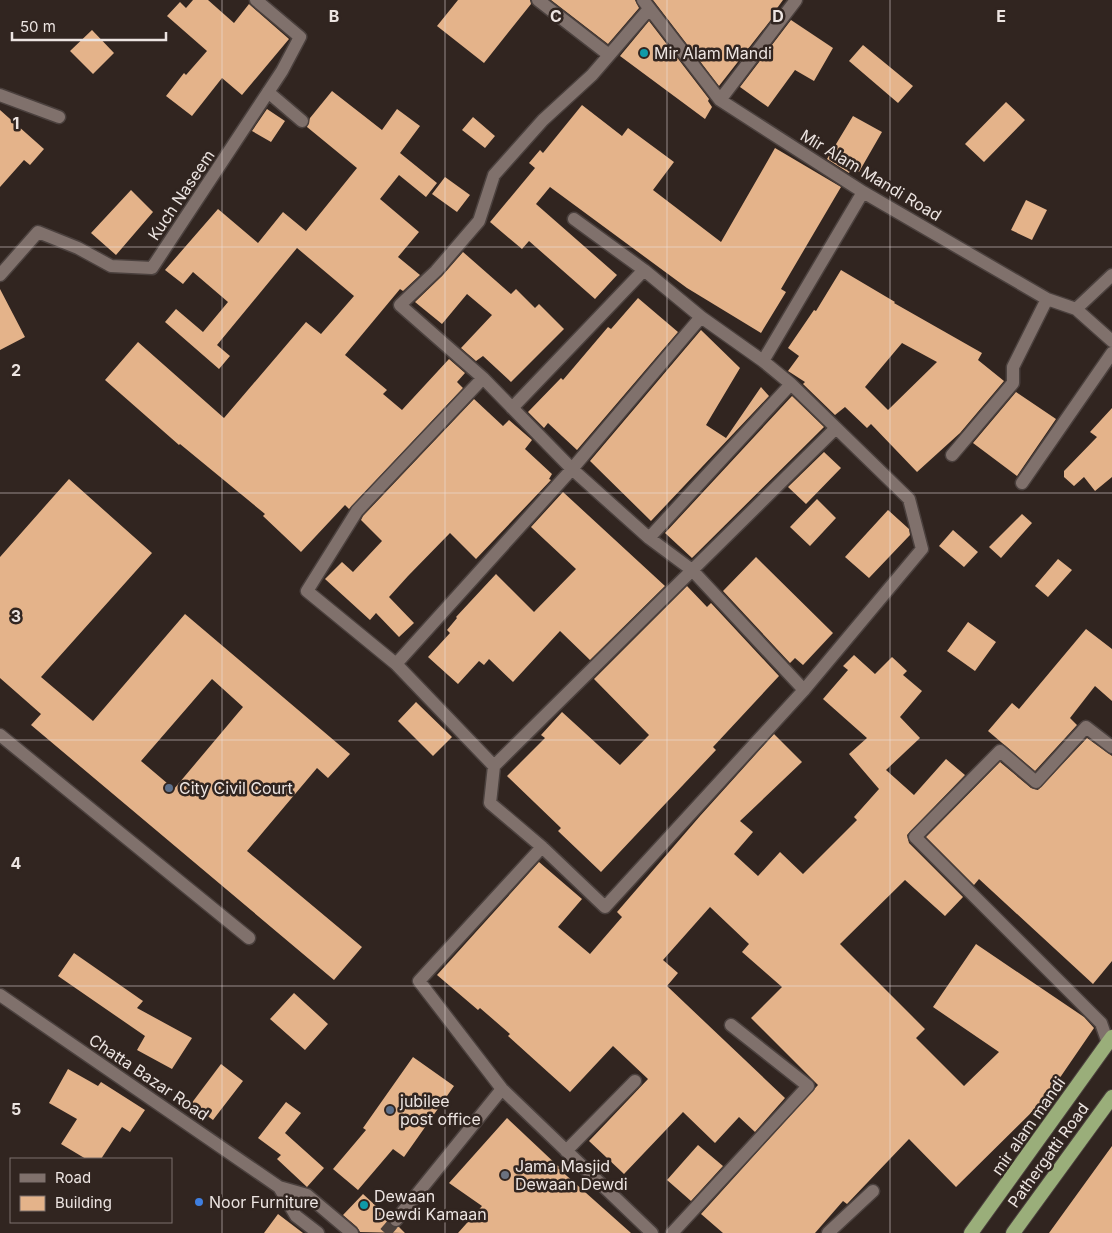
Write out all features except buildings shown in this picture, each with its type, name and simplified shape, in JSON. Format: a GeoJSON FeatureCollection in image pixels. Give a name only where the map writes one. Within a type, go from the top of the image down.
{"type":"FeatureCollection","features":[{"type":"Feature","properties":{"kind":"highway","name":"mir alam mandi"},"geometry":{"type":"LineString","coordinates":[[971,1233],[1110,1040]]}},
{"type":"Feature","properties":{"kind":"highway","name":"Pathergatti Road"},"geometry":{"type":"LineString","coordinates":[[1013,1233],[1112,1097]]}},
{"type":"Feature","properties":{"kind":"street","name":"Kuch Naseem"},"geometry":{"type":"LineString","coordinates":[[0,275],[38,232],[78,248],[111,266],[152,268],[268,92],[300,37],[256,0]]}},
{"type":"Feature","properties":{"kind":"street"},"geometry":{"type":"LineString","coordinates":[[538,0],[609,55]]}},
{"type":"Feature","properties":{"kind":"street"},"geometry":{"type":"LineString","coordinates":[[720,100],[796,0]]}},
{"type":"Feature","properties":{"kind":"street"},"geometry":{"type":"LineString","coordinates":[[646,4],[592,75],[543,120],[494,176],[479,221],[436,271],[400,305],[483,378],[572,468],[649,538],[692,570],[804,690]]}},
{"type":"Feature","properties":{"kind":"street","name":"Mir Alam Mandi Road"},"geometry":{"type":"LineString","coordinates":[[646,4],[720,100],[863,192],[1047,299],[1076,309],[1112,341]]}},
{"type":"Feature","properties":{"kind":"street"},"geometry":{"type":"LineString","coordinates":[[268,92],[302,121]]}},
{"type":"Feature","properties":{"kind":"street"},"geometry":{"type":"LineString","coordinates":[[0,95],[59,117]]}},
{"type":"Feature","properties":{"kind":"street"},"geometry":{"type":"LineString","coordinates":[[763,361],[863,192]]}},
{"type":"Feature","properties":{"kind":"street"},"geometry":{"type":"LineString","coordinates":[[574,219],[644,270],[701,317],[763,361],[791,384],[909,499],[922,550],[804,690],[604,907],[542,847],[490,803],[494,766],[836,428]]}},
{"type":"Feature","properties":{"kind":"street"},"geometry":{"type":"LineString","coordinates":[[512,408],[644,270]]}},
{"type":"Feature","properties":{"kind":"street"},"geometry":{"type":"LineString","coordinates":[[1076,309],[1112,275]]}},
{"type":"Feature","properties":{"kind":"street"},"geometry":{"type":"LineString","coordinates":[[952,455],[1013,383],[1013,367],[1047,299]]}},
{"type":"Feature","properties":{"kind":"street"},"geometry":{"type":"LineString","coordinates":[[396,664],[572,468],[701,317]]}},
{"type":"Feature","properties":{"kind":"street"},"geometry":{"type":"LineString","coordinates":[[1022,483],[1112,354]]}},
{"type":"Feature","properties":{"kind":"street"},"geometry":{"type":"LineString","coordinates":[[483,378],[357,511],[307,591],[396,664],[494,766]]}},
{"type":"Feature","properties":{"kind":"street"},"geometry":{"type":"LineString","coordinates":[[649,538],[791,384]]}},
{"type":"Feature","properties":{"kind":"street"},"geometry":{"type":"LineString","coordinates":[[1110,1040],[1101,1022],[915,837],[1000,751],[1036,782],[1086,727],[1112,747]]}},
{"type":"Feature","properties":{"kind":"street"},"geometry":{"type":"LineString","coordinates":[[0,735],[249,938]]}},
{"type":"Feature","properties":{"kind":"street"},"geometry":{"type":"LineString","coordinates":[[542,847],[419,981],[502,1089],[652,1233]]}},
{"type":"Feature","properties":{"kind":"street","name":"Chatta Bazar Road"},"geometry":{"type":"LineString","coordinates":[[0,995],[279,1187],[307,1195],[352,1233]]}},
{"type":"Feature","properties":{"kind":"street"},"geometry":{"type":"LineString","coordinates":[[672,1233],[808,1086],[731,1024]]}},
{"type":"Feature","properties":{"kind":"street"},"geometry":{"type":"LineString","coordinates":[[566,1151],[635,1082]]}},
{"type":"Feature","properties":{"kind":"street"},"geometry":{"type":"LineString","coordinates":[[396,1220],[502,1089]]}},
{"type":"Feature","properties":{"kind":"street","name":"Chatta Bazar Road"},"geometry":{"type":"LineString","coordinates":[[279,1187],[296,1216],[318,1233]]}},
{"type":"Feature","properties":{"kind":"street"},"geometry":{"type":"LineString","coordinates":[[828,1233],[873,1191]]}},
{"type":"Feature","properties":{"kind":"tunnel"},"geometry":{"type":"LineString","coordinates":[[385,1233],[396,1220]]}},
{"type":"Feature","properties":{"kind":"place","name":"Mir Alam Mandi"},"geometry":{"type":"Point","coordinates":[644,53]}},
{"type":"Feature","properties":{"kind":"place","name":"City Civil Court"},"geometry":{"type":"Point","coordinates":[169,788]}},
{"type":"Feature","properties":{"kind":"place","name":"jubilee post office"},"geometry":{"type":"Point","coordinates":[390,1110]}},
{"type":"Feature","properties":{"kind":"place","name":"Jama Masjid Dewaan Dewdi"},"geometry":{"type":"Point","coordinates":[505,1175]}},
{"type":"Feature","properties":{"kind":"place","name":"Noor Furniture"},"geometry":{"type":"Point","coordinates":[199,1202]}},
{"type":"Feature","properties":{"kind":"place","name":"Dewaan Dewdi Kamaan"},"geometry":{"type":"Point","coordinates":[364,1205]}}]}
